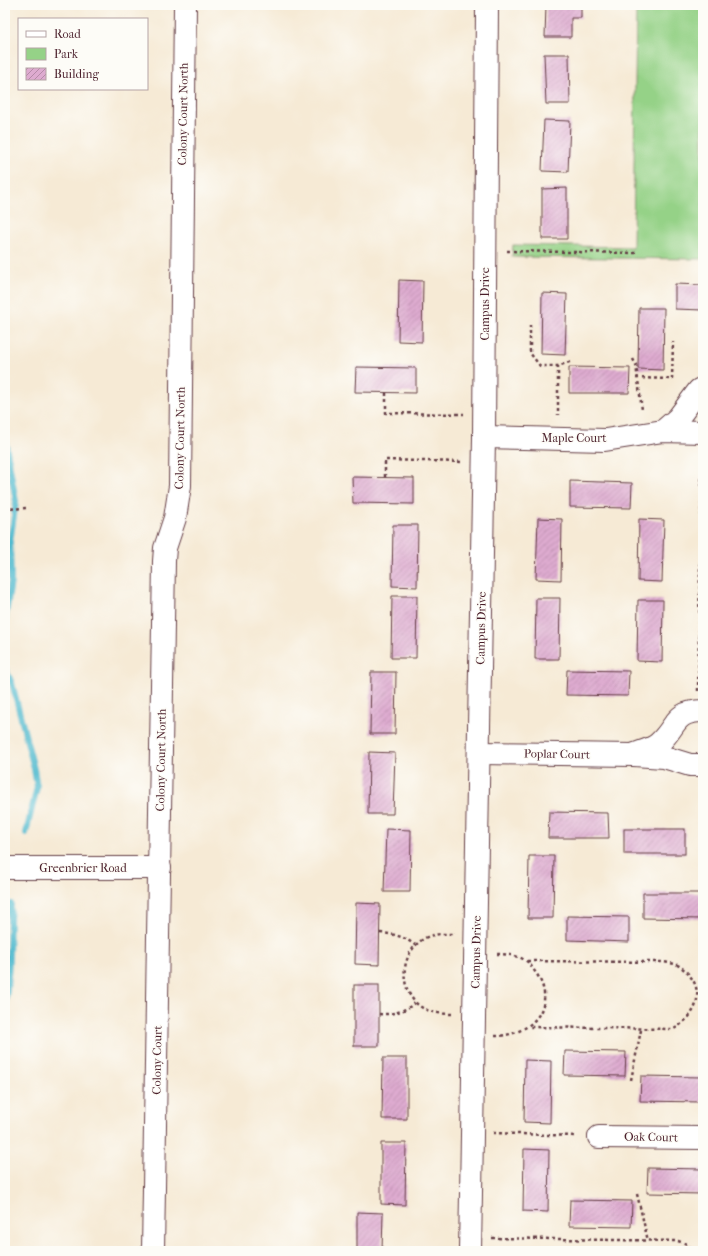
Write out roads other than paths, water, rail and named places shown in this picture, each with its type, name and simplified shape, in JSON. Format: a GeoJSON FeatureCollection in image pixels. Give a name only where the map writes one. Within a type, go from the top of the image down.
{"type":"FeatureCollection","features":[{"type":"Feature","properties":{"kind":"street","name":"Colony Court North"},"geometry":{"type":"LineString","coordinates":[[160,868],[164,561],[165,548],[175,518],[180,486],[185,5]]}},
{"type":"Feature","properties":{"kind":"street","name":"Campus Drive"},"geometry":{"type":"LineString","coordinates":[[470,1251],[480,753],[487,5]]}},
{"type":"Feature","properties":{"kind":"street"},"geometry":{"type":"LineString","coordinates":[[663,431],[678,418],[699,390],[703,388]]}},
{"type":"Feature","properties":{"kind":"street","name":"Maple Court"},"geometry":{"type":"LineString","coordinates":[[484,437],[605,440],[663,431],[702,440]]}},
{"type":"Feature","properties":{"kind":"street","name":"Poplar Court"},"geometry":{"type":"LineString","coordinates":[[634,755],[660,742],[674,722],[700,703]]}},
{"type":"Feature","properties":{"kind":"street","name":"Poplar Court"},"geometry":{"type":"LineString","coordinates":[[480,753],[634,755],[664,757],[690,765],[703,765]]}},
{"type":"Feature","properties":{"kind":"street","name":"Greenbrier Road"},"geometry":{"type":"LineString","coordinates":[[5,868],[160,868]]}},
{"type":"Feature","properties":{"kind":"street","name":"Colony Court"},"geometry":{"type":"LineString","coordinates":[[153,1251],[160,868]]}},
{"type":"Feature","properties":{"kind":"street","name":"Oak Court"},"geometry":{"type":"LineString","coordinates":[[599,1137],[703,1138]]}},
{"type":"Feature","properties":{"kind":"waterway"},"geometry":{"type":"LineString","coordinates":[[5,439],[16,502],[10,542],[11,581],[5,621]]}},
{"type":"Feature","properties":{"kind":"waterway"},"geometry":{"type":"LineString","coordinates":[[5,668],[12,683],[34,769],[37,787],[26,833]]}},
{"type":"Feature","properties":{"kind":"waterway"},"geometry":{"type":"LineString","coordinates":[[5,1004],[8,979],[11,904]]}}]}
